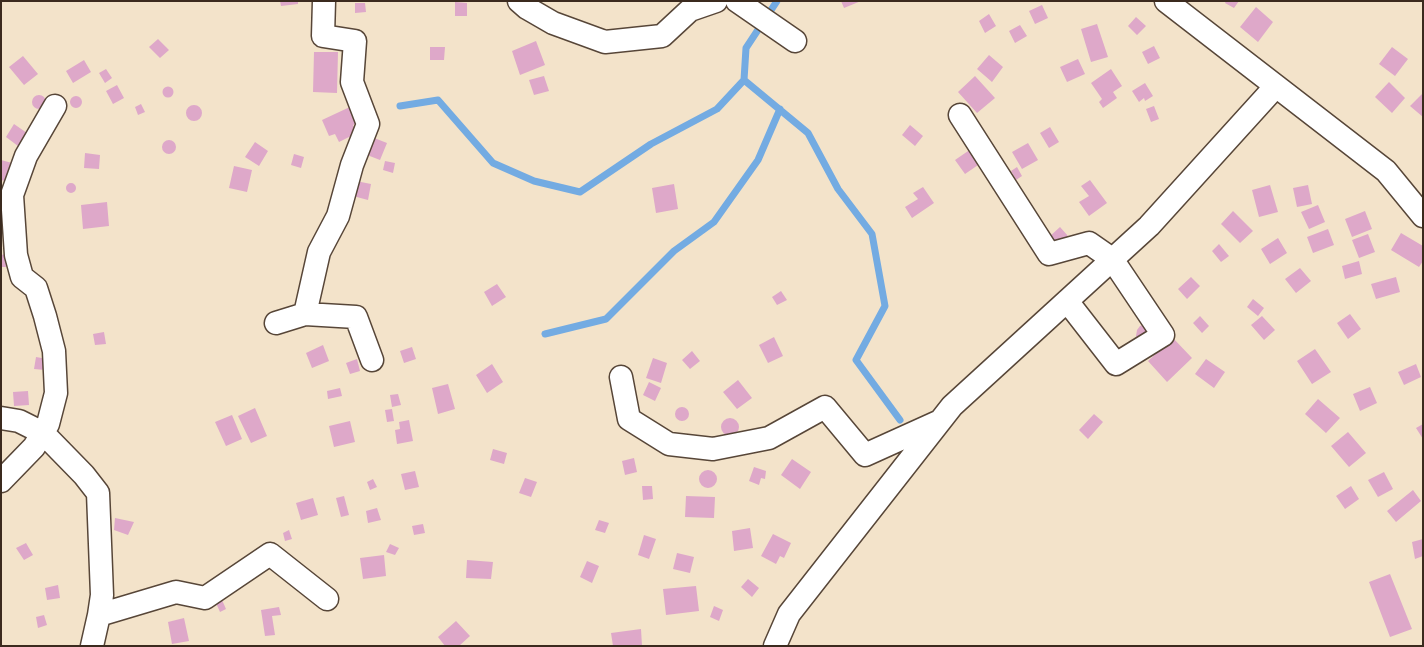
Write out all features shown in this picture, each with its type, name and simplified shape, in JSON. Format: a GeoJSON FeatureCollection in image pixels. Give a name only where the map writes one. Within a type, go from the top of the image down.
{"type":"FeatureCollection","features":[{"type":"Feature","properties":{"kind":"street"},"geometry":{"type":"LineString","coordinates":[[305,314],[319,252],[338,216],[352,165],[368,124],[352,82],[355,41],[324,36],[324,1]]}},
{"type":"Feature","properties":{"kind":"street"},"geometry":{"type":"LineString","coordinates":[[519,1],[527,8],[553,22],[605,42],[662,36],[690,10],[716,1]]}},
{"type":"Feature","properties":{"kind":"street"},"geometry":{"type":"LineString","coordinates":[[737,1],[795,41]]}},
{"type":"Feature","properties":{"kind":"street"},"geometry":{"type":"LineString","coordinates":[[1166,1],[1386,171],[1423,216]]}},
{"type":"Feature","properties":{"kind":"street"},"geometry":{"type":"LineString","coordinates":[[775,646],[788,614],[952,406],[1149,226],[1276,86]]}},
{"type":"Feature","properties":{"kind":"street"},"geometry":{"type":"LineString","coordinates":[[1,481],[34,447],[43,433],[48,424],[56,393],[54,351],[36,288],[22,277],[16,255],[7,193],[55,106]]}},
{"type":"Feature","properties":{"kind":"street"},"geometry":{"type":"LineString","coordinates":[[960,115],[1049,254],[1089,243],[1112,260],[1163,334],[1116,364],[1067,302]]}},
{"type":"Feature","properties":{"kind":"street"},"geometry":{"type":"LineString","coordinates":[[276,323],[305,314],[356,317],[372,360]]}},
{"type":"Feature","properties":{"kind":"street"},"geometry":{"type":"LineString","coordinates":[[621,378],[629,419],[669,444],[713,449],[769,438],[825,407],[865,455],[941,421]]}},
{"type":"Feature","properties":{"kind":"street"},"geometry":{"type":"LineString","coordinates":[[1,418],[19,421],[43,433],[84,475],[98,493],[102,595],[92,646]]}},
{"type":"Feature","properties":{"kind":"street"},"geometry":{"type":"LineString","coordinates":[[99,615],[176,592],[205,598],[270,554],[327,599]]}},
{"type":"Feature","properties":{"kind":"building"},"geometry":{"type":"Polygon","coordinates":[[[280,1],[298,1],[298,4],[281,6],[280,1]]]}},
{"type":"Feature","properties":{"kind":"building"},"geometry":{"type":"Polygon","coordinates":[[[841,1],[861,1],[844,8],[841,1]]]}},
{"type":"Feature","properties":{"kind":"building"},"geometry":{"type":"Polygon","coordinates":[[[1226,1],[1239,1],[1234,8],[1225,3],[1226,1]]]}},
{"type":"Feature","properties":{"kind":"building"},"geometry":{"type":"Polygon","coordinates":[[[455,2],[467,3],[467,16],[455,16],[455,2]]]}},
{"type":"Feature","properties":{"kind":"building"},"geometry":{"type":"Polygon","coordinates":[[[355,3],[365,3],[366,12],[355,13],[355,3]]]}},
{"type":"Feature","properties":{"kind":"building"},"geometry":{"type":"Polygon","coordinates":[[[1042,5],[1048,18],[1035,24],[1029,11],[1042,5]]]}},
{"type":"Feature","properties":{"kind":"building"},"geometry":{"type":"Polygon","coordinates":[[[1256,7],[1273,22],[1258,42],[1240,27],[1256,7]]]}},
{"type":"Feature","properties":{"kind":"building"},"geometry":{"type":"Polygon","coordinates":[[[989,14],[996,26],[985,33],[979,21],[989,14]]]}},
{"type":"Feature","properties":{"kind":"building"},"geometry":{"type":"Polygon","coordinates":[[[1136,17],[1146,26],[1137,35],[1128,26],[1136,17]]]}},
{"type":"Feature","properties":{"kind":"building"},"geometry":{"type":"Polygon","coordinates":[[[1097,24],[1108,57],[1091,62],[1081,29],[1097,24]]]}},
{"type":"Feature","properties":{"kind":"building"},"geometry":{"type":"Polygon","coordinates":[[[1020,25],[1027,36],[1015,43],[1009,31],[1020,25]]]}},
{"type":"Feature","properties":{"kind":"building"},"geometry":{"type":"Polygon","coordinates":[[[158,39],[169,50],[160,58],[149,47],[158,39]]]}},
{"type":"Feature","properties":{"kind":"building"},"geometry":{"type":"Polygon","coordinates":[[[536,41],[545,65],[520,75],[512,51],[536,41]]]}},
{"type":"Feature","properties":{"kind":"building"},"geometry":{"type":"Polygon","coordinates":[[[1154,46],[1160,58],[1148,64],[1142,52],[1154,46]]]}},
{"type":"Feature","properties":{"kind":"building"},"geometry":{"type":"Polygon","coordinates":[[[430,47],[445,47],[444,60],[430,60],[430,47]]]}},
{"type":"Feature","properties":{"kind":"building"},"geometry":{"type":"Polygon","coordinates":[[[1392,47],[1408,59],[1395,76],[1379,64],[1392,47]]]}},
{"type":"Feature","properties":{"kind":"building"},"geometry":{"type":"Polygon","coordinates":[[[314,52],[338,52],[337,93],[313,92],[314,52]]]}},
{"type":"Feature","properties":{"kind":"building"},"geometry":{"type":"Polygon","coordinates":[[[989,55],[1003,67],[992,82],[977,69],[989,55]]]}},
{"type":"Feature","properties":{"kind":"building"},"geometry":{"type":"Polygon","coordinates":[[[23,56],[38,74],[24,85],[9,67],[23,56]]]}},
{"type":"Feature","properties":{"kind":"building"},"geometry":{"type":"Polygon","coordinates":[[[1078,59],[1085,74],[1067,82],[1060,67],[1078,59]]]}},
{"type":"Feature","properties":{"kind":"building"},"geometry":{"type":"Polygon","coordinates":[[[84,60],[91,72],[73,83],[66,71],[84,60]]]}},
{"type":"Feature","properties":{"kind":"building"},"geometry":{"type":"Polygon","coordinates":[[[106,69],[112,78],[105,83],[99,73],[106,69]]]}},
{"type":"Feature","properties":{"kind":"building"},"geometry":{"type":"Polygon","coordinates":[[[1111,69],[1122,86],[1113,92],[1117,98],[1103,108],[1099,102],[1102,99],[1091,83],[1111,69]]]}},
{"type":"Feature","properties":{"kind":"building"},"geometry":{"type":"Polygon","coordinates":[[[544,76],[549,91],[534,95],[529,80],[544,76]]]}},
{"type":"Feature","properties":{"kind":"building"},"geometry":{"type":"Polygon","coordinates":[[[975,76],[995,98],[977,113],[958,92],[975,76]]]}},
{"type":"Feature","properties":{"kind":"building"},"geometry":{"type":"Polygon","coordinates":[[[1389,82],[1405,98],[1392,113],[1375,97],[1389,82]]]}},
{"type":"Feature","properties":{"kind":"building"},"geometry":{"type":"Polygon","coordinates":[[[1145,83],[1153,96],[1145,101],[1144,98],[1139,102],[1132,91],[1145,83]]]}},
{"type":"Feature","properties":{"kind":"building"},"geometry":{"type":"Polygon","coordinates":[[[117,85],[124,98],[113,104],[106,91],[117,85]]]}},
{"type":"Feature","properties":{"kind":"building"},"geometry":{"type":"Polygon","coordinates":[[[168,86],[174,92],[168,98],[162,92],[168,86]]]}},
{"type":"Feature","properties":{"kind":"building"},"geometry":{"type":"Polygon","coordinates":[[[1423,93],[1423,117],[1410,106],[1423,93]]]}},
{"type":"Feature","properties":{"kind":"building"},"geometry":{"type":"Polygon","coordinates":[[[36,95],[42,95],[46,102],[42,109],[36,109],[32,105],[32,99],[36,95]]]}},
{"type":"Feature","properties":{"kind":"building"},"geometry":{"type":"Polygon","coordinates":[[[76,96],[82,102],[76,108],[70,102],[76,96]]]}},
{"type":"Feature","properties":{"kind":"building"},"geometry":{"type":"Polygon","coordinates":[[[141,104],[145,112],[138,115],[135,107],[141,104]]]}},
{"type":"Feature","properties":{"kind":"building"},"geometry":{"type":"Polygon","coordinates":[[[191,105],[197,105],[202,110],[200,119],[191,121],[186,116],[186,110],[191,105]]]}},
{"type":"Feature","properties":{"kind":"building"},"geometry":{"type":"Polygon","coordinates":[[[352,106],[359,122],[353,125],[357,133],[339,142],[335,134],[329,136],[322,120],[352,106]]]}},
{"type":"Feature","properties":{"kind":"building"},"geometry":{"type":"Polygon","coordinates":[[[1154,106],[1159,119],[1151,122],[1146,109],[1154,106]]]}},
{"type":"Feature","properties":{"kind":"building"},"geometry":{"type":"Polygon","coordinates":[[[14,124],[27,133],[18,146],[6,137],[14,124]]]}},
{"type":"Feature","properties":{"kind":"building"},"geometry":{"type":"Polygon","coordinates":[[[910,125],[923,136],[915,146],[902,135],[910,125]]]}},
{"type":"Feature","properties":{"kind":"building"},"geometry":{"type":"Polygon","coordinates":[[[1050,127],[1059,142],[1049,148],[1040,133],[1050,127]]]}},
{"type":"Feature","properties":{"kind":"building"},"geometry":{"type":"Polygon","coordinates":[[[369,136],[387,143],[380,160],[362,153],[369,136]]]}},
{"type":"Feature","properties":{"kind":"building"},"geometry":{"type":"Polygon","coordinates":[[[166,140],[172,140],[176,147],[172,154],[166,154],[162,150],[162,144],[166,140]]]}},
{"type":"Feature","properties":{"kind":"building"},"geometry":{"type":"Polygon","coordinates":[[[255,142],[268,151],[259,166],[245,157],[255,142]]]}},
{"type":"Feature","properties":{"kind":"building"},"geometry":{"type":"Polygon","coordinates":[[[1028,143],[1038,160],[1022,169],[1012,152],[1028,143]]]}},
{"type":"Feature","properties":{"kind":"building"},"geometry":{"type":"Polygon","coordinates":[[[971,149],[981,163],[965,174],[955,160],[971,149]]]}},
{"type":"Feature","properties":{"kind":"building"},"geometry":{"type":"Polygon","coordinates":[[[85,153],[100,155],[99,169],[84,168],[85,153]]]}},
{"type":"Feature","properties":{"kind":"building"},"geometry":{"type":"Polygon","coordinates":[[[294,154],[304,157],[301,168],[291,165],[294,154]]]}},
{"type":"Feature","properties":{"kind":"building"},"geometry":{"type":"Polygon","coordinates":[[[1,160],[12,163],[5,181],[1,180],[1,160]]]}},
{"type":"Feature","properties":{"kind":"building"},"geometry":{"type":"Polygon","coordinates":[[[385,161],[395,163],[393,173],[383,170],[385,161]]]}},
{"type":"Feature","properties":{"kind":"building"},"geometry":{"type":"Polygon","coordinates":[[[234,166],[252,170],[247,192],[229,188],[234,166]]]}},
{"type":"Feature","properties":{"kind":"building"},"geometry":{"type":"Polygon","coordinates":[[[1017,167],[1022,176],[1016,180],[1011,171],[1017,167]]]}},
{"type":"Feature","properties":{"kind":"building"},"geometry":{"type":"Polygon","coordinates":[[[1090,180],[1107,203],[1089,216],[1079,202],[1089,196],[1081,186],[1090,180]]]}},
{"type":"Feature","properties":{"kind":"building"},"geometry":{"type":"Polygon","coordinates":[[[356,181],[371,184],[368,200],[353,196],[356,181]]]}},
{"type":"Feature","properties":{"kind":"building"},"geometry":{"type":"Polygon","coordinates":[[[71,183],[76,188],[71,193],[66,188],[71,183]]]}},
{"type":"Feature","properties":{"kind":"building"},"geometry":{"type":"Polygon","coordinates":[[[674,184],[678,209],[656,213],[652,188],[674,184]]]}},
{"type":"Feature","properties":{"kind":"building"},"geometry":{"type":"Polygon","coordinates":[[[1270,185],[1278,212],[1259,217],[1252,190],[1270,185]]]}},
{"type":"Feature","properties":{"kind":"building"},"geometry":{"type":"Polygon","coordinates":[[[1308,185],[1312,204],[1297,207],[1293,188],[1308,185]]]}},
{"type":"Feature","properties":{"kind":"building"},"geometry":{"type":"Polygon","coordinates":[[[923,187],[934,203],[912,218],[905,207],[918,199],[913,193],[923,187]]]}},
{"type":"Feature","properties":{"kind":"building"},"geometry":{"type":"Polygon","coordinates":[[[107,202],[109,226],[83,229],[81,205],[107,202]]]}},
{"type":"Feature","properties":{"kind":"building"},"geometry":{"type":"Polygon","coordinates":[[[1318,205],[1325,222],[1309,229],[1301,212],[1318,205]]]}},
{"type":"Feature","properties":{"kind":"building"},"geometry":{"type":"Polygon","coordinates":[[[1233,211],[1253,231],[1240,243],[1221,224],[1233,211]]]}},
{"type":"Feature","properties":{"kind":"building"},"geometry":{"type":"Polygon","coordinates":[[[1365,211],[1372,229],[1352,237],[1345,219],[1365,211]]]}},
{"type":"Feature","properties":{"kind":"building"},"geometry":{"type":"Polygon","coordinates":[[[1060,227],[1068,236],[1057,245],[1049,237],[1060,227]]]}},
{"type":"Feature","properties":{"kind":"building"},"geometry":{"type":"Polygon","coordinates":[[[1328,229],[1334,245],[1313,253],[1307,237],[1328,229]]]}},
{"type":"Feature","properties":{"kind":"building"},"geometry":{"type":"Polygon","coordinates":[[[1401,233],[1423,246],[1423,261],[1419,267],[1391,250],[1401,233]]]}},
{"type":"Feature","properties":{"kind":"building"},"geometry":{"type":"Polygon","coordinates":[[[1368,234],[1375,252],[1359,258],[1352,240],[1368,234]]]}},
{"type":"Feature","properties":{"kind":"building"},"geometry":{"type":"Polygon","coordinates":[[[1278,238],[1287,253],[1270,264],[1261,249],[1278,238]]]}},
{"type":"Feature","properties":{"kind":"building"},"geometry":{"type":"Polygon","coordinates":[[[1219,244],[1229,256],[1221,262],[1212,251],[1219,244]]]}},
{"type":"Feature","properties":{"kind":"building"},"geometry":{"type":"Polygon","coordinates":[[[6,254],[6,267],[1,267],[1,255],[6,254]]]}},
{"type":"Feature","properties":{"kind":"building"},"geometry":{"type":"Polygon","coordinates":[[[1359,261],[1362,274],[1345,279],[1342,266],[1359,261]]]}},
{"type":"Feature","properties":{"kind":"building"},"geometry":{"type":"Polygon","coordinates":[[[1300,268],[1311,281],[1296,293],[1285,279],[1300,268]]]}},
{"type":"Feature","properties":{"kind":"building"},"geometry":{"type":"Polygon","coordinates":[[[1191,277],[1200,286],[1187,299],[1178,289],[1191,277]]]}},
{"type":"Feature","properties":{"kind":"building"},"geometry":{"type":"Polygon","coordinates":[[[1396,277],[1400,292],[1376,299],[1371,284],[1396,277]]]}},
{"type":"Feature","properties":{"kind":"building"},"geometry":{"type":"Polygon","coordinates":[[[497,284],[506,297],[492,306],[484,292],[497,284]]]}},
{"type":"Feature","properties":{"kind":"building"},"geometry":{"type":"Polygon","coordinates":[[[781,291],[787,300],[777,305],[772,297],[781,291]]]}},
{"type":"Feature","properties":{"kind":"building"},"geometry":{"type":"Polygon","coordinates":[[[1253,299],[1264,308],[1258,316],[1247,307],[1253,299]]]}},
{"type":"Feature","properties":{"kind":"building"},"geometry":{"type":"Polygon","coordinates":[[[1350,314],[1361,329],[1348,339],[1337,323],[1350,314]]]}},
{"type":"Feature","properties":{"kind":"building"},"geometry":{"type":"Polygon","coordinates":[[[1200,316],[1209,326],[1202,333],[1193,323],[1200,316]]]}},
{"type":"Feature","properties":{"kind":"building"},"geometry":{"type":"Polygon","coordinates":[[[1262,316],[1275,330],[1264,340],[1251,325],[1262,316]]]}},
{"type":"Feature","properties":{"kind":"building"},"geometry":{"type":"Polygon","coordinates":[[[1145,324],[1154,331],[1139,341],[1136,336],[1137,330],[1145,324]]]}},
{"type":"Feature","properties":{"kind":"building"},"geometry":{"type":"Polygon","coordinates":[[[104,332],[106,344],[95,345],[93,334],[104,332]]]}},
{"type":"Feature","properties":{"kind":"building"},"geometry":{"type":"Polygon","coordinates":[[[774,337],[783,356],[768,363],[759,345],[774,337]]]}},
{"type":"Feature","properties":{"kind":"building"},"geometry":{"type":"Polygon","coordinates":[[[1173,338],[1192,358],[1167,382],[1148,361],[1173,338]]]}},
{"type":"Feature","properties":{"kind":"building"},"geometry":{"type":"Polygon","coordinates":[[[323,345],[329,361],[312,368],[306,353],[323,345]]]}},
{"type":"Feature","properties":{"kind":"building"},"geometry":{"type":"Polygon","coordinates":[[[412,347],[416,359],[404,363],[400,351],[412,347]]]}},
{"type":"Feature","properties":{"kind":"building"},"geometry":{"type":"Polygon","coordinates":[[[1315,349],[1331,372],[1312,384],[1297,361],[1315,349]]]}},
{"type":"Feature","properties":{"kind":"building"},"geometry":{"type":"Polygon","coordinates":[[[692,351],[700,361],[690,369],[682,360],[692,351]]]}},
{"type":"Feature","properties":{"kind":"building"},"geometry":{"type":"Polygon","coordinates":[[[36,357],[47,359],[45,370],[34,369],[36,357]]]}},
{"type":"Feature","properties":{"kind":"building"},"geometry":{"type":"Polygon","coordinates":[[[653,358],[667,363],[661,383],[646,378],[653,358]]]}},
{"type":"Feature","properties":{"kind":"building"},"geometry":{"type":"Polygon","coordinates":[[[357,359],[360,371],[350,374],[346,363],[357,359]]]}},
{"type":"Feature","properties":{"kind":"building"},"geometry":{"type":"Polygon","coordinates":[[[1206,359],[1225,372],[1214,388],[1195,374],[1206,359]]]}},
{"type":"Feature","properties":{"kind":"building"},"geometry":{"type":"Polygon","coordinates":[[[492,364],[503,382],[487,393],[476,375],[492,364]]]}},
{"type":"Feature","properties":{"kind":"building"},"geometry":{"type":"Polygon","coordinates":[[[1416,364],[1421,377],[1404,385],[1398,372],[1416,364]]]}},
{"type":"Feature","properties":{"kind":"building"},"geometry":{"type":"Polygon","coordinates":[[[738,380],[752,398],[737,409],[723,392],[738,380]]]}},
{"type":"Feature","properties":{"kind":"building"},"geometry":{"type":"Polygon","coordinates":[[[649,382],[661,388],[655,401],[643,395],[649,382]]]}},
{"type":"Feature","properties":{"kind":"building"},"geometry":{"type":"Polygon","coordinates":[[[448,384],[455,409],[438,414],[432,388],[448,384]]]}},
{"type":"Feature","properties":{"kind":"building"},"geometry":{"type":"Polygon","coordinates":[[[1370,387],[1377,403],[1360,411],[1353,394],[1370,387]]]}},
{"type":"Feature","properties":{"kind":"building"},"geometry":{"type":"Polygon","coordinates":[[[340,388],[342,396],[328,399],[327,391],[340,388]]]}},
{"type":"Feature","properties":{"kind":"building"},"geometry":{"type":"Polygon","coordinates":[[[28,391],[29,405],[14,406],[13,392],[28,391]]]}},
{"type":"Feature","properties":{"kind":"building"},"geometry":{"type":"Polygon","coordinates":[[[398,394],[401,405],[392,407],[390,395],[398,394]]]}},
{"type":"Feature","properties":{"kind":"building"},"geometry":{"type":"Polygon","coordinates":[[[1318,399],[1340,418],[1326,433],[1305,414],[1318,399]]]}},
{"type":"Feature","properties":{"kind":"building"},"geometry":{"type":"Polygon","coordinates":[[[679,407],[685,407],[689,414],[685,421],[679,421],[675,417],[675,411],[679,407]]]}},
{"type":"Feature","properties":{"kind":"building"},"geometry":{"type":"Polygon","coordinates":[[[255,408],[267,436],[251,443],[238,416],[255,408]]]}},
{"type":"Feature","properties":{"kind":"building"},"geometry":{"type":"Polygon","coordinates":[[[392,409],[394,421],[387,422],[385,410],[392,409]]]}},
{"type":"Feature","properties":{"kind":"building"},"geometry":{"type":"Polygon","coordinates":[[[1094,414],[1103,422],[1088,439],[1079,430],[1094,414]]]}},
{"type":"Feature","properties":{"kind":"building"},"geometry":{"type":"Polygon","coordinates":[[[232,415],[242,439],[226,446],[215,422],[232,415]]]}},
{"type":"Feature","properties":{"kind":"building"},"geometry":{"type":"Polygon","coordinates":[[[726,418],[734,418],[739,423],[737,434],[726,436],[721,431],[721,423],[726,418]]]}},
{"type":"Feature","properties":{"kind":"building"},"geometry":{"type":"Polygon","coordinates":[[[409,420],[413,441],[397,444],[395,430],[400,429],[399,422],[409,420]]]}},
{"type":"Feature","properties":{"kind":"building"},"geometry":{"type":"Polygon","coordinates":[[[350,421],[355,442],[334,447],[329,426],[350,421]]]}},
{"type":"Feature","properties":{"kind":"building"},"geometry":{"type":"Polygon","coordinates":[[[1423,424],[1423,439],[1416,428],[1423,424]]]}},
{"type":"Feature","properties":{"kind":"building"},"geometry":{"type":"Polygon","coordinates":[[[1348,432],[1366,453],[1349,467],[1331,446],[1348,432]]]}},
{"type":"Feature","properties":{"kind":"building"},"geometry":{"type":"Polygon","coordinates":[[[493,449],[507,453],[504,464],[490,460],[493,449]]]}},
{"type":"Feature","properties":{"kind":"building"},"geometry":{"type":"Polygon","coordinates":[[[634,458],[637,472],[625,475],[622,461],[634,458]]]}},
{"type":"Feature","properties":{"kind":"building"},"geometry":{"type":"Polygon","coordinates":[[[792,459],[811,472],[800,489],[781,475],[792,459]]]}},
{"type":"Feature","properties":{"kind":"building"},"geometry":{"type":"Polygon","coordinates":[[[754,467],[766,471],[765,479],[761,478],[759,485],[749,481],[754,467]]]}},
{"type":"Feature","properties":{"kind":"building"},"geometry":{"type":"Polygon","coordinates":[[[704,470],[712,470],[717,475],[715,486],[704,488],[699,483],[699,475],[704,470]]]}},
{"type":"Feature","properties":{"kind":"building"},"geometry":{"type":"Polygon","coordinates":[[[415,471],[419,487],[405,490],[401,474],[415,471]]]}},
{"type":"Feature","properties":{"kind":"building"},"geometry":{"type":"Polygon","coordinates":[[[1384,472],[1393,489],[1378,497],[1368,480],[1384,472]]]}},
{"type":"Feature","properties":{"kind":"building"},"geometry":{"type":"Polygon","coordinates":[[[525,478],[537,482],[531,497],[519,493],[525,478]]]}},
{"type":"Feature","properties":{"kind":"building"},"geometry":{"type":"Polygon","coordinates":[[[373,479],[377,487],[370,490],[367,482],[373,479]]]}},
{"type":"Feature","properties":{"kind":"building"},"geometry":{"type":"Polygon","coordinates":[[[642,486],[652,486],[653,499],[643,500],[642,486]]]}},
{"type":"Feature","properties":{"kind":"building"},"geometry":{"type":"Polygon","coordinates":[[[1351,486],[1359,499],[1345,509],[1336,496],[1351,486]]]}},
{"type":"Feature","properties":{"kind":"building"},"geometry":{"type":"Polygon","coordinates":[[[1413,490],[1421,501],[1396,522],[1387,511],[1413,490]]]}},
{"type":"Feature","properties":{"kind":"building"},"geometry":{"type":"Polygon","coordinates":[[[344,496],[349,515],[341,517],[336,498],[344,496]]]}},
{"type":"Feature","properties":{"kind":"building"},"geometry":{"type":"Polygon","coordinates":[[[686,496],[715,497],[714,518],[685,517],[686,496]]]}},
{"type":"Feature","properties":{"kind":"building"},"geometry":{"type":"Polygon","coordinates":[[[313,498],[318,515],[301,520],[296,503],[313,498]]]}},
{"type":"Feature","properties":{"kind":"building"},"geometry":{"type":"Polygon","coordinates":[[[377,508],[381,520],[368,523],[366,511],[377,508]]]}},
{"type":"Feature","properties":{"kind":"building"},"geometry":{"type":"Polygon","coordinates":[[[115,518],[134,522],[128,535],[114,530],[115,518]]]}},
{"type":"Feature","properties":{"kind":"building"},"geometry":{"type":"Polygon","coordinates":[[[599,520],[609,523],[605,533],[595,530],[599,520]]]}},
{"type":"Feature","properties":{"kind":"building"},"geometry":{"type":"Polygon","coordinates":[[[423,524],[425,533],[414,535],[412,526],[423,524]]]}},
{"type":"Feature","properties":{"kind":"building"},"geometry":{"type":"Polygon","coordinates":[[[750,528],[753,548],[734,551],[732,531],[750,528]]]}},
{"type":"Feature","properties":{"kind":"building"},"geometry":{"type":"Polygon","coordinates":[[[289,530],[292,539],[285,541],[283,533],[289,530]]]}},
{"type":"Feature","properties":{"kind":"building"},"geometry":{"type":"Polygon","coordinates":[[[773,534],[791,543],[784,558],[780,556],[776,564],[761,556],[773,534]]]}},
{"type":"Feature","properties":{"kind":"building"},"geometry":{"type":"Polygon","coordinates":[[[644,535],[656,539],[649,559],[638,555],[644,535]]]}},
{"type":"Feature","properties":{"kind":"building"},"geometry":{"type":"Polygon","coordinates":[[[1423,539],[1423,556],[1415,559],[1412,542],[1423,539]]]}},
{"type":"Feature","properties":{"kind":"building"},"geometry":{"type":"Polygon","coordinates":[[[26,543],[33,555],[24,560],[16,548],[26,543]]]}},
{"type":"Feature","properties":{"kind":"building"},"geometry":{"type":"Polygon","coordinates":[[[390,544],[399,548],[395,555],[386,552],[390,544]]]}},
{"type":"Feature","properties":{"kind":"building"},"geometry":{"type":"Polygon","coordinates":[[[677,553],[694,557],[690,573],[673,569],[677,553]]]}},
{"type":"Feature","properties":{"kind":"building"},"geometry":{"type":"Polygon","coordinates":[[[384,555],[386,576],[363,579],[360,558],[384,555]]]}},
{"type":"Feature","properties":{"kind":"building"},"geometry":{"type":"Polygon","coordinates":[[[467,560],[493,562],[491,579],[466,578],[467,560]]]}},
{"type":"Feature","properties":{"kind":"building"},"geometry":{"type":"Polygon","coordinates":[[[587,561],[599,566],[592,583],[580,577],[587,561]]]}},
{"type":"Feature","properties":{"kind":"building"},"geometry":{"type":"Polygon","coordinates":[[[1390,574],[1412,629],[1390,637],[1369,582],[1390,574]]]}},
{"type":"Feature","properties":{"kind":"building"},"geometry":{"type":"Polygon","coordinates":[[[748,579],[759,588],[752,597],[741,587],[748,579]]]}},
{"type":"Feature","properties":{"kind":"building"},"geometry":{"type":"Polygon","coordinates":[[[58,585],[60,598],[47,600],[45,588],[58,585]]]}},
{"type":"Feature","properties":{"kind":"building"},"geometry":{"type":"Polygon","coordinates":[[[696,586],[699,611],[666,615],[663,589],[696,586]]]}},
{"type":"Feature","properties":{"kind":"building"},"geometry":{"type":"Polygon","coordinates":[[[222,600],[226,609],[220,612],[216,603],[222,600]]]}},
{"type":"Feature","properties":{"kind":"building"},"geometry":{"type":"Polygon","coordinates":[[[714,606],[723,610],[719,621],[710,617],[714,606]]]}},
{"type":"Feature","properties":{"kind":"building"},"geometry":{"type":"Polygon","coordinates":[[[279,607],[281,615],[272,616],[275,635],[265,636],[261,610],[279,607]]]}},
{"type":"Feature","properties":{"kind":"building"},"geometry":{"type":"Polygon","coordinates":[[[44,615],[47,625],[38,628],[36,617],[44,615]]]}},
{"type":"Feature","properties":{"kind":"building"},"geometry":{"type":"Polygon","coordinates":[[[184,618],[189,641],[172,644],[168,622],[184,618]]]}},
{"type":"Feature","properties":{"kind":"building"},"geometry":{"type":"Polygon","coordinates":[[[456,621],[470,636],[459,646],[445,646],[438,637],[456,621]]]}},
{"type":"Feature","properties":{"kind":"building"},"geometry":{"type":"Polygon","coordinates":[[[641,629],[642,646],[613,646],[611,633],[641,629]]]}},
{"type":"Feature","properties":{"kind":"waterway"},"geometry":{"type":"LineString","coordinates":[[777,1],[746,48],[744,80],[808,133],[838,189],[872,234],[885,306],[856,360],[900,420]]}},
{"type":"Feature","properties":{"kind":"waterway"},"geometry":{"type":"LineString","coordinates":[[400,106],[438,100],[493,163],[534,181],[580,192],[651,144],[717,109],[744,80]]}},
{"type":"Feature","properties":{"kind":"waterway"},"geometry":{"type":"LineString","coordinates":[[545,334],[606,319],[674,251],[714,222],[758,160],[780,109]]}}]}
